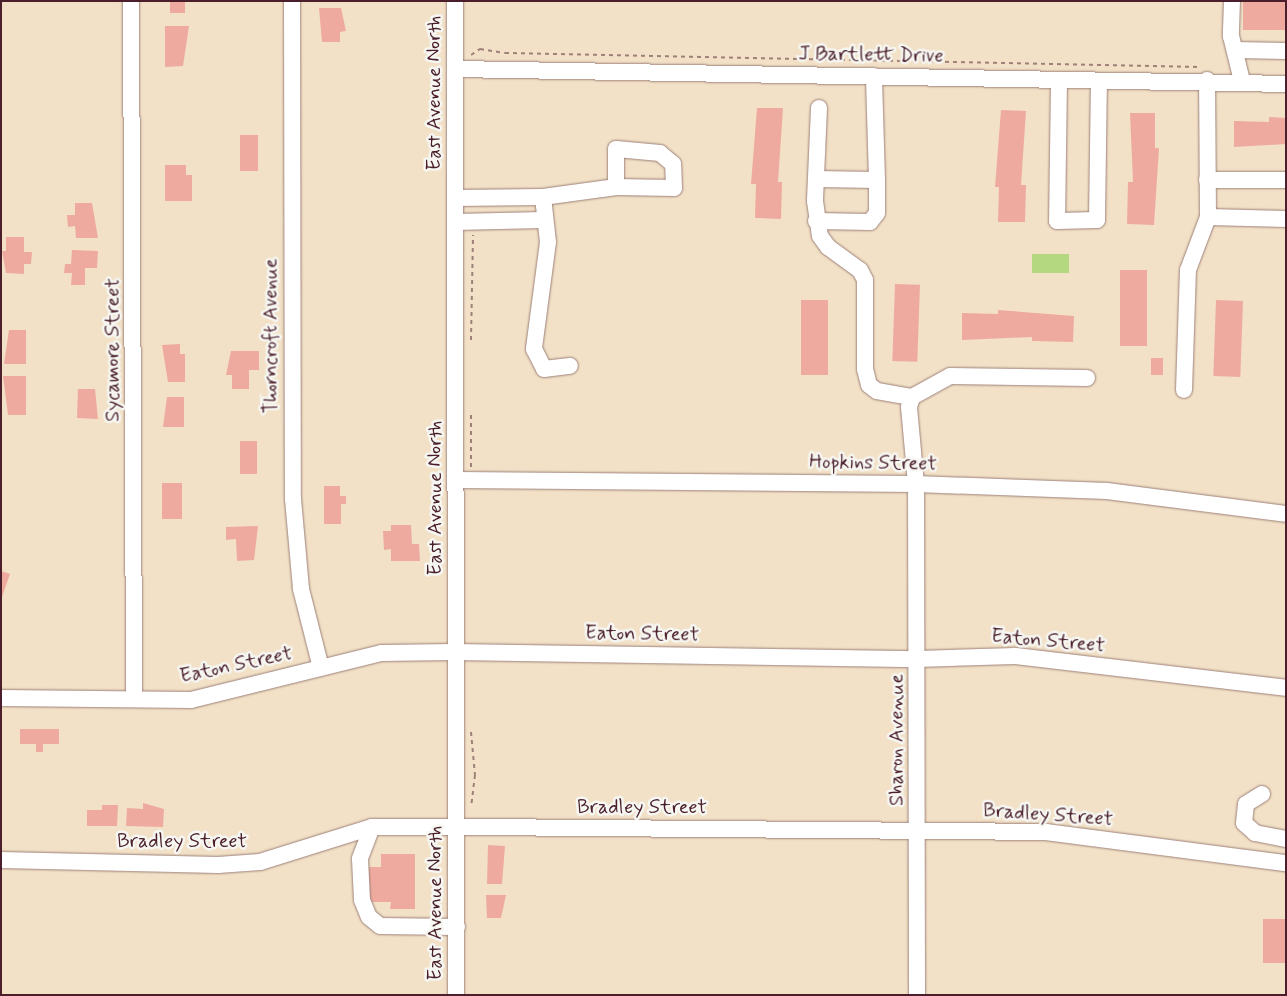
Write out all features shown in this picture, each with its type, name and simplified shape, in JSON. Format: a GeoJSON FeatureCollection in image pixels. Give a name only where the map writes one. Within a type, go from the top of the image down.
{"type":"FeatureCollection","features":[{"type":"Feature","properties":{"kind":"street","name":"Sycamore Street"},"geometry":{"type":"LineString","coordinates":[[130,1],[134,699]]}},
{"type":"Feature","properties":{"kind":"street","name":"Thorncroft Avenue"},"geometry":{"type":"LineString","coordinates":[[292,1],[293,499],[301,589],[321,668]]}},
{"type":"Feature","properties":{"kind":"street","name":"East Avenue North"},"geometry":{"type":"LineString","coordinates":[[455,1],[463,69],[455,222],[464,481],[454,652],[464,829],[457,927],[456,995]]}},
{"type":"Feature","properties":{"kind":"street"},"geometry":{"type":"LineString","coordinates":[[1232,1],[1231,36],[1236,50],[1242,81]]}},
{"type":"Feature","properties":{"kind":"street"},"geometry":{"type":"LineString","coordinates":[[1236,50],[1286,51]]}},
{"type":"Feature","properties":{"kind":"street","name":"J Bartlett Drive"},"geometry":{"type":"LineString","coordinates":[[463,69],[1099,82],[1205,74],[1242,81],[1286,84]]}},
{"type":"Feature","properties":{"kind":"street"},"geometry":{"type":"LineString","coordinates":[[1184,390],[1188,270],[1208,217],[1205,74]]}},
{"type":"Feature","properties":{"kind":"street"},"geometry":{"type":"LineString","coordinates":[[816,221],[870,222],[877,213],[874,76]]}},
{"type":"Feature","properties":{"kind":"street"},"geometry":{"type":"LineString","coordinates":[[1059,81],[1057,220],[1097,220],[1099,82]]}},
{"type":"Feature","properties":{"kind":"street"},"geometry":{"type":"LineString","coordinates":[[818,108],[816,221],[828,247],[853,263],[865,280],[864,369],[870,384],[877,391],[912,397],[950,376],[965,374],[1087,378]]}},
{"type":"Feature","properties":{"kind":"street"},"geometry":{"type":"LineString","coordinates":[[816,179],[877,180]]}},
{"type":"Feature","properties":{"kind":"street"},"geometry":{"type":"LineString","coordinates":[[1207,180],[1286,180]]}},
{"type":"Feature","properties":{"kind":"street"},"geometry":{"type":"LineString","coordinates":[[455,198],[543,197],[616,187]]}},
{"type":"Feature","properties":{"kind":"street"},"geometry":{"type":"LineString","coordinates":[[543,197],[543,220],[548,242],[534,328],[535,358],[544,369],[570,366]]}},
{"type":"Feature","properties":{"kind":"street"},"geometry":{"type":"LineString","coordinates":[[1208,217],[1286,219]]}},
{"type":"Feature","properties":{"kind":"street"},"geometry":{"type":"LineString","coordinates":[[455,222],[543,220]]}},
{"type":"Feature","properties":{"kind":"street","name":"Sharon Avenue"},"geometry":{"type":"LineString","coordinates":[[912,397],[909,407],[916,484],[918,659],[918,995]]}},
{"type":"Feature","properties":{"kind":"street","name":"Hopkins Street"},"geometry":{"type":"LineString","coordinates":[[464,481],[916,484],[1107,491],[1286,514]]}},
{"type":"Feature","properties":{"kind":"street","name":"Eaton Street"},"geometry":{"type":"LineString","coordinates":[[1,698],[191,700],[381,653],[454,652],[918,659],[1015,656],[1286,688]]}},
{"type":"Feature","properties":{"kind":"street"},"geometry":{"type":"LineString","coordinates":[[1243,810],[1250,799],[1262,794]]}},
{"type":"Feature","properties":{"kind":"street"},"geometry":{"type":"LineString","coordinates":[[1243,810],[1255,829],[1286,833]]}},
{"type":"Feature","properties":{"kind":"street"},"geometry":{"type":"LineString","coordinates":[[1243,810],[1249,828],[1278,838],[1266,860]]}},
{"type":"Feature","properties":{"kind":"street"},"geometry":{"type":"LineString","coordinates":[[372,827],[360,860],[362,900],[369,917],[380,926],[457,927]]}},
{"type":"Feature","properties":{"kind":"street","name":"Bradley Street"},"geometry":{"type":"LineString","coordinates":[[1,860],[260,862],[372,827],[464,829],[919,829],[1046,832],[1286,863]]}},
{"type":"Feature","properties":{"kind":"path"},"geometry":{"type":"LineString","coordinates":[[463,69],[471,52],[480,49],[505,54],[1205,74]]}},
{"type":"Feature","properties":{"kind":"path"},"geometry":{"type":"LineString","coordinates":[[470,342],[475,286],[472,222]]}},
{"type":"Feature","properties":{"kind":"path"},"geometry":{"type":"LineString","coordinates":[[464,481],[470,409]]}},
{"type":"Feature","properties":{"kind":"path"},"geometry":{"type":"LineString","coordinates":[[464,829],[475,775],[470,726]]}},
{"type":"Feature","properties":{"kind":"green space"},"geometry":{"type":"Polygon","coordinates":[[[1032,254],[1069,254],[1069,273],[1032,273],[1032,254]]]}},
{"type":"Feature","properties":{"kind":"building"},"geometry":{"type":"Polygon","coordinates":[[[170,1],[185,1],[185,13],[170,13],[170,1]]]}},
{"type":"Feature","properties":{"kind":"building"},"geometry":{"type":"Polygon","coordinates":[[[1243,1],[1286,1],[1286,30],[1243,30],[1243,1]]]}},
{"type":"Feature","properties":{"kind":"building"},"geometry":{"type":"Polygon","coordinates":[[[319,8],[341,8],[346,31],[340,32],[340,42],[322,42],[319,8]]]}},
{"type":"Feature","properties":{"kind":"building"},"geometry":{"type":"Polygon","coordinates":[[[165,26],[189,26],[183,66],[165,67],[165,26]]]}},
{"type":"Feature","properties":{"kind":"building"},"geometry":{"type":"Polygon","coordinates":[[[757,108],[783,108],[778,182],[782,182],[781,219],[755,218],[756,184],[751,184],[757,108]]]}},
{"type":"Feature","properties":{"kind":"building"},"geometry":{"type":"Polygon","coordinates":[[[1001,110],[1026,111],[1021,185],[1026,185],[1025,222],[998,222],[999,187],[995,187],[1001,110]]]}},
{"type":"Feature","properties":{"kind":"building"},"geometry":{"type":"Polygon","coordinates":[[[1130,113],[1155,113],[1155,148],[1159,148],[1154,225],[1127,224],[1128,182],[1133,182],[1130,113]]]}},
{"type":"Feature","properties":{"kind":"building"},"geometry":{"type":"Polygon","coordinates":[[[1269,117],[1286,118],[1286,144],[1234,147],[1234,121],[1269,122],[1269,117]]]}},
{"type":"Feature","properties":{"kind":"building"},"geometry":{"type":"Polygon","coordinates":[[[240,135],[258,135],[258,171],[240,171],[240,135]]]}},
{"type":"Feature","properties":{"kind":"building"},"geometry":{"type":"Polygon","coordinates":[[[165,165],[186,165],[186,175],[192,175],[192,201],[165,201],[165,165]]]}},
{"type":"Feature","properties":{"kind":"building"},"geometry":{"type":"Polygon","coordinates":[[[75,203],[92,203],[98,238],[76,238],[75,226],[68,227],[67,215],[75,215],[75,203]]]}},
{"type":"Feature","properties":{"kind":"building"},"geometry":{"type":"Polygon","coordinates":[[[6,237],[24,237],[24,252],[32,252],[31,264],[24,264],[24,274],[6,273],[2,251],[6,251],[6,237]]]}},
{"type":"Feature","properties":{"kind":"building"},"geometry":{"type":"Polygon","coordinates":[[[72,250],[98,251],[97,268],[85,268],[85,285],[71,285],[72,273],[64,273],[65,264],[71,264],[72,250]]]}},
{"type":"Feature","properties":{"kind":"building"},"geometry":{"type":"Polygon","coordinates":[[[1120,270],[1147,270],[1147,346],[1120,346],[1120,270]]]}},
{"type":"Feature","properties":{"kind":"building"},"geometry":{"type":"Polygon","coordinates":[[[895,284],[920,285],[917,362],[892,361],[895,284]]]}},
{"type":"Feature","properties":{"kind":"building"},"geometry":{"type":"Polygon","coordinates":[[[801,300],[828,300],[828,375],[801,375],[801,300]]]}},
{"type":"Feature","properties":{"kind":"building"},"geometry":{"type":"Polygon","coordinates":[[[1216,300],[1243,301],[1240,377],[1213,376],[1216,300]]]}},
{"type":"Feature","properties":{"kind":"building"},"geometry":{"type":"Polygon","coordinates":[[[998,310],[1074,316],[1073,342],[1032,341],[1032,337],[962,340],[962,313],[998,314],[998,310]]]}},
{"type":"Feature","properties":{"kind":"building"},"geometry":{"type":"Polygon","coordinates":[[[9,330],[26,330],[26,364],[4,364],[9,330]]]}},
{"type":"Feature","properties":{"kind":"building"},"geometry":{"type":"Polygon","coordinates":[[[180,344],[180,354],[185,354],[185,382],[168,382],[162,345],[180,344]]]}},
{"type":"Feature","properties":{"kind":"building"},"geometry":{"type":"Polygon","coordinates":[[[231,351],[259,351],[259,370],[249,370],[249,389],[232,389],[232,375],[226,375],[231,351]]]}},
{"type":"Feature","properties":{"kind":"building"},"geometry":{"type":"Polygon","coordinates":[[[1151,358],[1163,358],[1163,375],[1151,375],[1151,358]]]}},
{"type":"Feature","properties":{"kind":"building"},"geometry":{"type":"Polygon","coordinates":[[[3,376],[26,376],[26,415],[8,415],[3,376]]]}},
{"type":"Feature","properties":{"kind":"building"},"geometry":{"type":"Polygon","coordinates":[[[78,389],[95,389],[98,419],[77,418],[78,389]]]}},
{"type":"Feature","properties":{"kind":"building"},"geometry":{"type":"Polygon","coordinates":[[[167,397],[184,397],[184,427],[163,427],[167,397]]]}},
{"type":"Feature","properties":{"kind":"building"},"geometry":{"type":"Polygon","coordinates":[[[240,441],[257,441],[257,474],[240,474],[240,441]]]}},
{"type":"Feature","properties":{"kind":"building"},"geometry":{"type":"Polygon","coordinates":[[[162,483],[182,483],[182,519],[162,519],[162,483]]]}},
{"type":"Feature","properties":{"kind":"building"},"geometry":{"type":"Polygon","coordinates":[[[324,486],[340,486],[340,496],[346,496],[346,504],[341,504],[341,524],[324,524],[324,486]]]}},
{"type":"Feature","properties":{"kind":"building"},"geometry":{"type":"Polygon","coordinates":[[[391,525],[411,525],[412,544],[419,544],[420,561],[391,561],[391,549],[384,550],[383,531],[391,531],[391,525]]]}},
{"type":"Feature","properties":{"kind":"building"},"geometry":{"type":"Polygon","coordinates":[[[258,526],[254,560],[237,561],[236,539],[226,540],[226,527],[258,526]]]}},
{"type":"Feature","properties":{"kind":"building"},"geometry":{"type":"Polygon","coordinates":[[[1,571],[10,574],[2,597],[1,597],[1,571]]]}},
{"type":"Feature","properties":{"kind":"building"},"geometry":{"type":"Polygon","coordinates":[[[20,729],[59,729],[59,744],[43,744],[43,752],[36,752],[36,744],[20,744],[20,729]]]}},
{"type":"Feature","properties":{"kind":"building"},"geometry":{"type":"Polygon","coordinates":[[[143,803],[164,809],[163,827],[126,826],[127,808],[143,809],[143,803]]]}},
{"type":"Feature","properties":{"kind":"building"},"geometry":{"type":"Polygon","coordinates":[[[102,805],[118,805],[117,826],[87,826],[87,810],[102,810],[102,805]]]}},
{"type":"Feature","properties":{"kind":"building"},"geometry":{"type":"Polygon","coordinates":[[[488,845],[505,846],[502,884],[487,884],[488,845]]]}},
{"type":"Feature","properties":{"kind":"building"},"geometry":{"type":"Polygon","coordinates":[[[381,854],[415,854],[415,909],[390,909],[391,902],[369,902],[369,867],[381,867],[381,854]]]}},
{"type":"Feature","properties":{"kind":"building"},"geometry":{"type":"Polygon","coordinates":[[[486,895],[506,895],[501,918],[487,918],[486,895]]]}},
{"type":"Feature","properties":{"kind":"building"},"geometry":{"type":"Polygon","coordinates":[[[1263,919],[1286,919],[1286,963],[1263,963],[1263,919]]]}}]}
